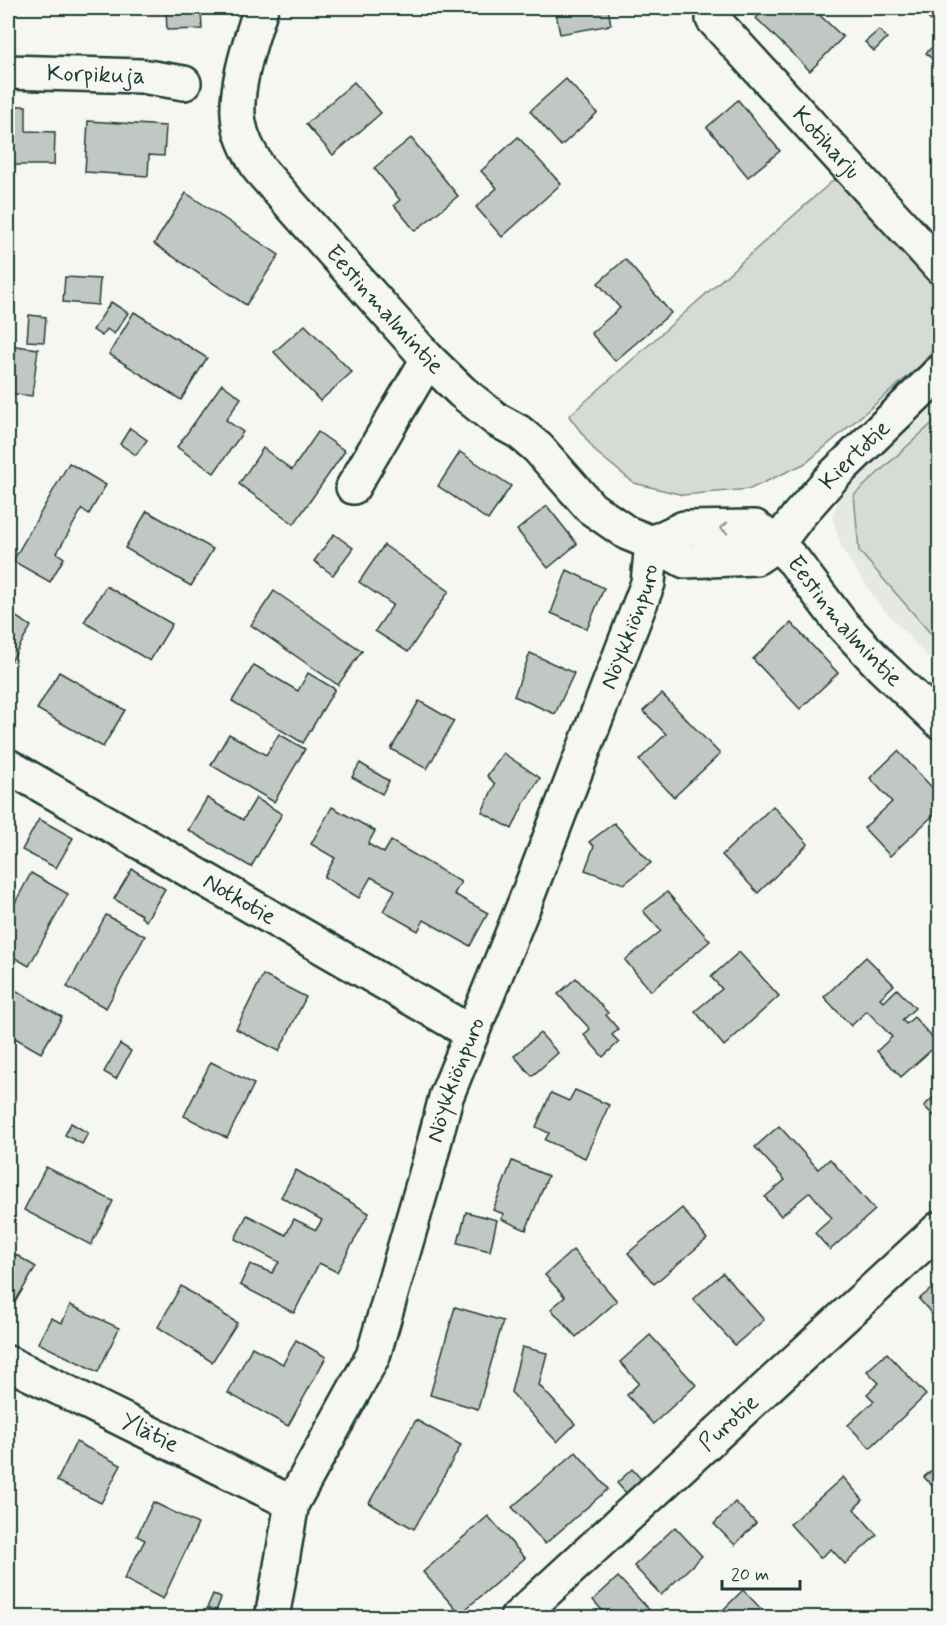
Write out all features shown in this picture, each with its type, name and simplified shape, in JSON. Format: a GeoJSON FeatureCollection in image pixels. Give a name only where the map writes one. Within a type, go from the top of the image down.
{"type":"FeatureCollection","features":[{"type":"Feature","properties":{"kind":"street","name":"Eestinmalmintie"},"geometry":{"type":"LineString","coordinates":[[261,8],[246,59],[239,97],[238,122],[246,147],[260,170],[428,359],[462,392],[496,420],[519,432],[538,448],[591,508],[627,533],[652,543],[685,561],[756,558],[777,544],[794,561],[840,623],[939,722]]}},
{"type":"Feature","properties":{"kind":"street","name":"Kotiharju"},"geometry":{"type":"LineString","coordinates":[[713,19],[939,267]]}},
{"type":"Feature","properties":{"kind":"street","name":"Korpikuja"},"geometry":{"type":"LineString","coordinates":[[8,72],[141,76],[184,83]]}},
{"type":"Feature","properties":{"kind":"street"},"geometry":{"type":"LineString","coordinates":[[353,487],[428,359]]}},
{"type":"Feature","properties":{"kind":"street","name":"Kiertotie"},"geometry":{"type":"LineString","coordinates":[[777,544],[834,475],[939,372]]}},
{"type":"Feature","properties":{"kind":"street","name":"Nöykkiönpuro"},"geometry":{"type":"LineString","coordinates":[[272,1617],[292,1503],[373,1356],[446,1097],[648,583],[652,543]]}},
{"type":"Feature","properties":{"kind":"street","name":"Notkotie"},"geometry":{"type":"LineString","coordinates":[[8,765],[472,1033]]}},
{"type":"Feature","properties":{"kind":"street","name":"Purotie"},"geometry":{"type":"LineString","coordinates":[[517,1617],[939,1228]]}},
{"type":"Feature","properties":{"kind":"street","name":"Ylätie"},"geometry":{"type":"LineString","coordinates":[[8,1364],[292,1503]]}},
{"type":"Feature","properties":{"kind":"shaded area"},"geometry":{"type":"Polygon","coordinates":[[[838,176],[939,291],[939,343],[921,365],[806,463],[750,489],[683,495],[634,483],[596,452],[569,416],[838,176]]]}},
{"type":"Feature","properties":{"kind":"shaded area"},"geometry":{"type":"Polygon","coordinates":[[[939,401],[939,669],[878,603],[842,549],[832,516],[840,495],[939,401]]]}},
{"type":"Feature","properties":{"kind":"shaded area"},"geometry":{"type":"Polygon","coordinates":[[[939,417],[939,643],[859,551],[854,495],[939,417]]]}},
{"type":"Feature","properties":{"kind":"building"},"geometry":{"type":"Polygon","coordinates":[[[33,8],[97,8],[97,9],[33,10],[33,8]]]}},
{"type":"Feature","properties":{"kind":"building"},"geometry":{"type":"Polygon","coordinates":[[[166,8],[201,8],[202,29],[167,30],[166,8]]]}},
{"type":"Feature","properties":{"kind":"building"},"geometry":{"type":"Polygon","coordinates":[[[555,8],[608,8],[611,25],[560,34],[555,8]]]}},
{"type":"Feature","properties":{"kind":"building"},"geometry":{"type":"Polygon","coordinates":[[[766,8],[812,8],[843,37],[810,71],[756,18],[766,8]]]}},
{"type":"Feature","properties":{"kind":"building"},"geometry":{"type":"Polygon","coordinates":[[[940,8],[940,30],[927,17],[940,8]]]}},
{"type":"Feature","properties":{"kind":"building"},"geometry":{"type":"Polygon","coordinates":[[[879,30],[887,38],[874,51],[865,42],[879,30]]]}},
{"type":"Feature","properties":{"kind":"building"},"geometry":{"type":"Polygon","coordinates":[[[940,40],[940,67],[926,53],[940,40]]]}},
{"type":"Feature","properties":{"kind":"building"},"geometry":{"type":"Polygon","coordinates":[[[566,79],[597,113],[561,146],[530,111],[566,79]]]}},
{"type":"Feature","properties":{"kind":"building"},"geometry":{"type":"Polygon","coordinates":[[[354,82],[381,113],[333,155],[306,124],[354,82]]]}},
{"type":"Feature","properties":{"kind":"building"},"geometry":{"type":"Polygon","coordinates":[[[738,100],[780,151],[748,177],[707,127],[738,100]]]}},
{"type":"Feature","properties":{"kind":"building"},"geometry":{"type":"Polygon","coordinates":[[[8,106],[26,106],[26,131],[55,132],[54,165],[8,165],[8,106]]]}},
{"type":"Feature","properties":{"kind":"building"},"geometry":{"type":"Polygon","coordinates":[[[88,121],[166,126],[164,156],[149,155],[148,176],[85,172],[88,121]]]}},
{"type":"Feature","properties":{"kind":"building"},"geometry":{"type":"Polygon","coordinates":[[[518,137],[561,184],[502,237],[476,207],[497,188],[481,171],[518,137]]]}},
{"type":"Feature","properties":{"kind":"building"},"geometry":{"type":"Polygon","coordinates":[[[411,138],[458,196],[415,231],[394,205],[400,200],[374,168],[411,138]]]}},
{"type":"Feature","properties":{"kind":"building"},"geometry":{"type":"Polygon","coordinates":[[[186,193],[279,255],[246,305],[154,244],[186,193]]]}},
{"type":"Feature","properties":{"kind":"building"},"geometry":{"type":"Polygon","coordinates":[[[625,259],[671,313],[615,361],[591,333],[620,308],[598,283],[625,259]]]}},
{"type":"Feature","properties":{"kind":"building"},"geometry":{"type":"Polygon","coordinates":[[[65,277],[100,279],[98,305],[63,302],[65,277]]]}},
{"type":"Feature","properties":{"kind":"building"},"geometry":{"type":"Polygon","coordinates":[[[111,302],[128,313],[114,334],[107,329],[102,336],[93,330],[111,302]]]}},
{"type":"Feature","properties":{"kind":"building"},"geometry":{"type":"Polygon","coordinates":[[[134,312],[207,358],[181,400],[109,354],[134,312]]]}},
{"type":"Feature","properties":{"kind":"building"},"geometry":{"type":"Polygon","coordinates":[[[29,315],[46,317],[44,342],[27,341],[29,315]]]}},
{"type":"Feature","properties":{"kind":"building"},"geometry":{"type":"Polygon","coordinates":[[[305,325],[352,372],[320,401],[274,352],[305,325]]]}},
{"type":"Feature","properties":{"kind":"building"},"geometry":{"type":"Polygon","coordinates":[[[8,345],[38,349],[32,396],[8,393],[8,345]]]}},
{"type":"Feature","properties":{"kind":"building"},"geometry":{"type":"Polygon","coordinates":[[[222,384],[241,398],[226,420],[243,432],[214,473],[177,447],[222,384]]]}},
{"type":"Feature","properties":{"kind":"building"},"geometry":{"type":"Polygon","coordinates":[[[130,428],[147,440],[136,455],[120,444],[130,428]]]}},
{"type":"Feature","properties":{"kind":"building"},"geometry":{"type":"Polygon","coordinates":[[[318,432],[345,451],[294,524],[239,484],[263,448],[292,470],[318,432]]]}},
{"type":"Feature","properties":{"kind":"building"},"geometry":{"type":"Polygon","coordinates":[[[460,452],[511,486],[488,520],[438,486],[460,452]]]}},
{"type":"Feature","properties":{"kind":"building"},"geometry":{"type":"Polygon","coordinates":[[[69,463],[106,485],[89,514],[82,509],[57,553],[64,558],[50,582],[13,561],[69,463]]]}},
{"type":"Feature","properties":{"kind":"building"},"geometry":{"type":"Polygon","coordinates":[[[547,506],[577,544],[548,568],[517,530],[547,506]]]}},
{"type":"Feature","properties":{"kind":"building"},"geometry":{"type":"Polygon","coordinates":[[[147,511],[213,549],[191,586],[125,548],[147,511]]]}},
{"type":"Feature","properties":{"kind":"building"},"geometry":{"type":"Polygon","coordinates":[[[334,534],[353,548],[333,575],[314,561],[334,534]]]}},
{"type":"Feature","properties":{"kind":"building"},"geometry":{"type":"Polygon","coordinates":[[[384,545],[449,591],[408,652],[375,631],[393,605],[359,582],[384,545]]]}},
{"type":"Feature","properties":{"kind":"building"},"geometry":{"type":"Polygon","coordinates":[[[567,570],[604,588],[587,629],[551,613],[567,570]]]}},
{"type":"Feature","properties":{"kind":"building"},"geometry":{"type":"Polygon","coordinates":[[[106,586],[172,624],[150,661],[84,622],[106,586]]]}},
{"type":"Feature","properties":{"kind":"building"},"geometry":{"type":"Polygon","coordinates":[[[274,591],[362,651],[338,685],[251,625],[274,591]]]}},
{"type":"Feature","properties":{"kind":"building"},"geometry":{"type":"Polygon","coordinates":[[[8,612],[31,626],[8,667],[8,612]]]}},
{"type":"Feature","properties":{"kind":"building"},"geometry":{"type":"Polygon","coordinates":[[[791,623],[838,673],[800,709],[753,659],[791,623]]]}},
{"type":"Feature","properties":{"kind":"building"},"geometry":{"type":"Polygon","coordinates":[[[530,653],[574,673],[555,714],[514,696],[530,653]]]}},
{"type":"Feature","properties":{"kind":"building"},"geometry":{"type":"Polygon","coordinates":[[[254,665],[298,691],[308,673],[335,689],[303,743],[232,701],[254,665]]]}},
{"type":"Feature","properties":{"kind":"building"},"geometry":{"type":"Polygon","coordinates":[[[59,672],[125,710],[103,747],[37,709],[59,672]]]}},
{"type":"Feature","properties":{"kind":"building"},"geometry":{"type":"Polygon","coordinates":[[[662,694],[720,754],[674,797],[639,760],[666,734],[643,711],[662,694]]]}},
{"type":"Feature","properties":{"kind":"building"},"geometry":{"type":"Polygon","coordinates":[[[419,701],[454,721],[427,769],[391,749],[419,701]]]}},
{"type":"Feature","properties":{"kind":"building"},"geometry":{"type":"Polygon","coordinates":[[[229,734],[266,755],[279,734],[305,749],[274,802],[211,765],[229,734]]]}},
{"type":"Feature","properties":{"kind":"building"},"geometry":{"type":"Polygon","coordinates":[[[898,751],[940,796],[940,809],[890,856],[864,828],[892,802],[870,778],[898,751]]]}},
{"type":"Feature","properties":{"kind":"building"},"geometry":{"type":"Polygon","coordinates":[[[503,753],[540,778],[524,803],[512,829],[482,812],[495,784],[487,776],[503,753]]]}},
{"type":"Feature","properties":{"kind":"building"},"geometry":{"type":"Polygon","coordinates":[[[360,763],[389,781],[382,794],[352,777],[360,763]]]}},
{"type":"Feature","properties":{"kind":"building"},"geometry":{"type":"Polygon","coordinates":[[[207,798],[243,820],[256,798],[282,814],[251,867],[188,830],[207,798]]]}},
{"type":"Feature","properties":{"kind":"building"},"geometry":{"type":"Polygon","coordinates":[[[773,806],[808,844],[758,893],[722,855],[773,806]]]}},
{"type":"Feature","properties":{"kind":"building"},"geometry":{"type":"Polygon","coordinates":[[[332,807],[375,831],[368,844],[384,853],[391,841],[461,882],[454,894],[488,913],[470,946],[424,920],[418,931],[383,911],[395,890],[371,877],[359,898],[324,877],[335,858],[311,844],[332,807]]]}},
{"type":"Feature","properties":{"kind":"building"},"geometry":{"type":"Polygon","coordinates":[[[39,819],[73,838],[56,868],[22,850],[39,819]]]}},
{"type":"Feature","properties":{"kind":"building"},"geometry":{"type":"Polygon","coordinates":[[[614,823],[651,863],[624,884],[585,870],[594,846],[589,842],[614,823]]]}},
{"type":"Feature","properties":{"kind":"building"},"geometry":{"type":"Polygon","coordinates":[[[132,869],[165,889],[146,921],[141,917],[142,915],[114,899],[132,869]]]}},
{"type":"Feature","properties":{"kind":"building"},"geometry":{"type":"Polygon","coordinates":[[[31,873],[68,894],[29,966],[8,954],[8,916],[31,873]]]}},
{"type":"Feature","properties":{"kind":"building"},"geometry":{"type":"Polygon","coordinates":[[[667,892],[710,941],[651,991],[625,960],[661,931],[643,911],[667,892]]]}},
{"type":"Feature","properties":{"kind":"building"},"geometry":{"type":"Polygon","coordinates":[[[106,915],[145,936],[106,1008],[67,987],[106,915]]]}},
{"type":"Feature","properties":{"kind":"building"},"geometry":{"type":"Polygon","coordinates":[[[739,952],[779,996],[724,1046],[695,1011],[722,989],[711,977],[739,952]]]}},
{"type":"Feature","properties":{"kind":"building"},"geometry":{"type":"Polygon","coordinates":[[[866,957],[894,985],[880,998],[884,1002],[897,989],[915,1008],[902,1020],[906,1024],[914,1017],[938,1044],[901,1077],[877,1051],[892,1037],[867,1011],[851,1026],[824,997],[866,957]]]}},
{"type":"Feature","properties":{"kind":"building"},"geometry":{"type":"Polygon","coordinates":[[[263,975],[306,997],[279,1051],[236,1029],[263,975]]]}},
{"type":"Feature","properties":{"kind":"building"},"geometry":{"type":"Polygon","coordinates":[[[576,978],[608,1013],[606,1015],[618,1029],[612,1035],[619,1042],[603,1057],[584,1035],[590,1029],[558,994],[576,978]]]}},
{"type":"Feature","properties":{"kind":"building"},"geometry":{"type":"Polygon","coordinates":[[[8,986],[62,1017],[41,1053],[8,1034],[8,986]]]}},
{"type":"Feature","properties":{"kind":"building"},"geometry":{"type":"Polygon","coordinates":[[[540,1033],[558,1053],[532,1076],[514,1056],[540,1033]]]}},
{"type":"Feature","properties":{"kind":"building"},"geometry":{"type":"Polygon","coordinates":[[[120,1044],[131,1051],[116,1079],[104,1072],[120,1044]]]}},
{"type":"Feature","properties":{"kind":"building"},"geometry":{"type":"Polygon","coordinates":[[[211,1062],[254,1084],[227,1138],[184,1116],[211,1062]]]}},
{"type":"Feature","properties":{"kind":"building"},"geometry":{"type":"Polygon","coordinates":[[[575,1090],[609,1105],[585,1158],[545,1140],[549,1133],[536,1127],[551,1093],[569,1101],[575,1090]]]}},
{"type":"Feature","properties":{"kind":"building"},"geometry":{"type":"Polygon","coordinates":[[[940,1091],[940,1122],[924,1106],[940,1091]]]}},
{"type":"Feature","properties":{"kind":"building"},"geometry":{"type":"Polygon","coordinates":[[[71,1123],[88,1133],[82,1144],[65,1135],[71,1123]]]}},
{"type":"Feature","properties":{"kind":"building"},"geometry":{"type":"Polygon","coordinates":[[[779,1126],[818,1169],[830,1159],[875,1210],[830,1250],[815,1233],[832,1218],[810,1192],[781,1216],[765,1197],[785,1180],[755,1147],[779,1126]]]}},
{"type":"Feature","properties":{"kind":"building"},"geometry":{"type":"Polygon","coordinates":[[[512,1161],[548,1176],[526,1230],[501,1219],[504,1214],[493,1210],[512,1161]]]}},
{"type":"Feature","properties":{"kind":"building"},"geometry":{"type":"Polygon","coordinates":[[[46,1167],[113,1201],[91,1245],[24,1210],[46,1167]]]}},
{"type":"Feature","properties":{"kind":"building"},"geometry":{"type":"Polygon","coordinates":[[[296,1170],[369,1213],[337,1272],[319,1263],[294,1313],[240,1285],[250,1264],[272,1273],[279,1262],[235,1239],[247,1215],[286,1235],[294,1219],[316,1230],[322,1220],[281,1197],[296,1170]]]}},
{"type":"Feature","properties":{"kind":"building"},"geometry":{"type":"Polygon","coordinates":[[[682,1208],[707,1239],[654,1284],[628,1253],[682,1208]]]}},
{"type":"Feature","properties":{"kind":"building"},"geometry":{"type":"Polygon","coordinates":[[[466,1212],[497,1220],[490,1251],[458,1243],[466,1212]]]}},
{"type":"Feature","properties":{"kind":"building"},"geometry":{"type":"Polygon","coordinates":[[[573,1250],[617,1301],[576,1337],[551,1309],[565,1297],[545,1275],[573,1250]]]}},
{"type":"Feature","properties":{"kind":"building"},"geometry":{"type":"Polygon","coordinates":[[[13,1253],[36,1267],[12,1307],[8,1304],[8,1261],[13,1253]]]}},
{"type":"Feature","properties":{"kind":"building"},"geometry":{"type":"Polygon","coordinates":[[[723,1273],[764,1320],[735,1345],[693,1299],[723,1273]]]}},
{"type":"Feature","properties":{"kind":"building"},"geometry":{"type":"Polygon","coordinates":[[[940,1282],[940,1323],[919,1299],[940,1282]]]}},
{"type":"Feature","properties":{"kind":"building"},"geometry":{"type":"Polygon","coordinates":[[[181,1286],[237,1323],[212,1362],[158,1327],[181,1286]]]}},
{"type":"Feature","properties":{"kind":"building"},"geometry":{"type":"Polygon","coordinates":[[[70,1305],[119,1328],[98,1372],[38,1343],[51,1318],[62,1323],[70,1305]]]}},
{"type":"Feature","properties":{"kind":"building"},"geometry":{"type":"Polygon","coordinates":[[[455,1307],[503,1321],[478,1409],[430,1395],[455,1307]]]}},
{"type":"Feature","properties":{"kind":"building"},"geometry":{"type":"Polygon","coordinates":[[[650,1335],[696,1385],[653,1424],[627,1395],[639,1383],[620,1362],[650,1335]]]}},
{"type":"Feature","properties":{"kind":"building"},"geometry":{"type":"Polygon","coordinates":[[[296,1340],[326,1357],[288,1426],[228,1393],[252,1347],[283,1364],[296,1340]]]}},
{"type":"Feature","properties":{"kind":"building"},"geometry":{"type":"Polygon","coordinates":[[[522,1347],[547,1353],[539,1385],[575,1424],[557,1442],[511,1392],[522,1347]]]}},
{"type":"Feature","properties":{"kind":"building"},"geometry":{"type":"Polygon","coordinates":[[[887,1353],[926,1395],[870,1448],[848,1425],[874,1401],[867,1394],[879,1383],[867,1371],[887,1353]]]}},
{"type":"Feature","properties":{"kind":"building"},"geometry":{"type":"Polygon","coordinates":[[[416,1420],[461,1445],[414,1529],[369,1503],[416,1420]]]}},
{"type":"Feature","properties":{"kind":"building"},"geometry":{"type":"Polygon","coordinates":[[[76,1442],[121,1465],[101,1503],[57,1481],[76,1442]]]}},
{"type":"Feature","properties":{"kind":"building"},"geometry":{"type":"Polygon","coordinates":[[[576,1452],[608,1489],[545,1544],[512,1507],[576,1452]]]}},
{"type":"Feature","properties":{"kind":"building"},"geometry":{"type":"Polygon","coordinates":[[[940,1463],[940,1494],[924,1477],[940,1463]]]}},
{"type":"Feature","properties":{"kind":"building"},"geometry":{"type":"Polygon","coordinates":[[[632,1469],[641,1479],[626,1493],[617,1483],[632,1469]]]}},
{"type":"Feature","properties":{"kind":"building"},"geometry":{"type":"Polygon","coordinates":[[[843,1477],[863,1500],[854,1509],[877,1535],[845,1564],[831,1549],[820,1558],[790,1524],[843,1477]]]}},
{"type":"Feature","properties":{"kind":"building"},"geometry":{"type":"Polygon","coordinates":[[[153,1502],[198,1524],[163,1599],[124,1579],[145,1540],[137,1536],[153,1502]]]}},
{"type":"Feature","properties":{"kind":"building"},"geometry":{"type":"Polygon","coordinates":[[[735,1502],[756,1523],[735,1545],[714,1524],[735,1502]]]}},
{"type":"Feature","properties":{"kind":"building"},"geometry":{"type":"Polygon","coordinates":[[[488,1516],[525,1558],[460,1614],[423,1572],[488,1516]]]}},
{"type":"Feature","properties":{"kind":"building"},"geometry":{"type":"Polygon","coordinates":[[[675,1527],[702,1556],[661,1595],[634,1566],[675,1527]]]}},
{"type":"Feature","properties":{"kind":"building"},"geometry":{"type":"Polygon","coordinates":[[[618,1577],[657,1618],[609,1618],[593,1600],[618,1577]]]}},
{"type":"Feature","properties":{"kind":"building"},"geometry":{"type":"Polygon","coordinates":[[[743,1590],[767,1615],[765,1618],[715,1618],[743,1590]]]}},
{"type":"Feature","properties":{"kind":"building"},"geometry":{"type":"Polygon","coordinates":[[[213,1594],[221,1598],[216,1611],[207,1608],[213,1594]]]}}]}
